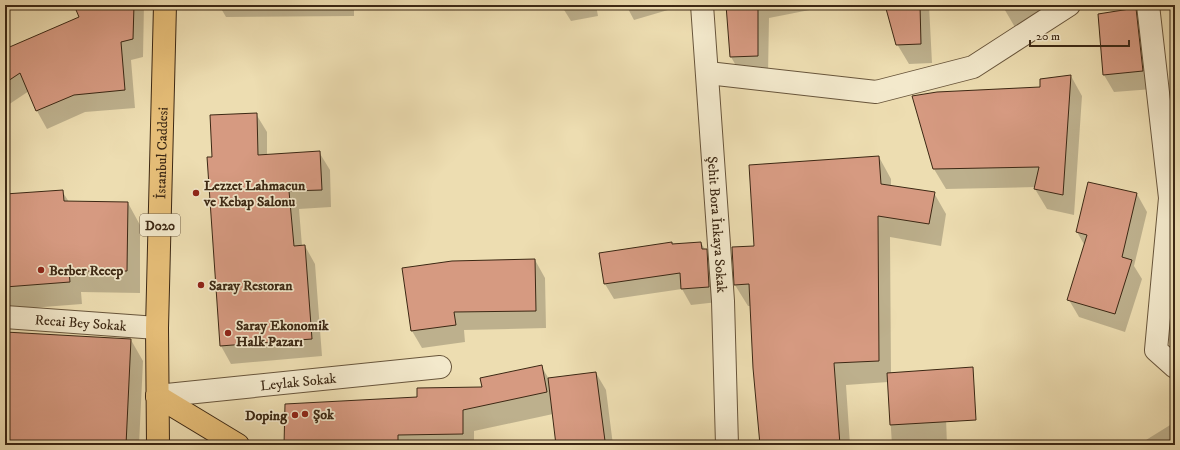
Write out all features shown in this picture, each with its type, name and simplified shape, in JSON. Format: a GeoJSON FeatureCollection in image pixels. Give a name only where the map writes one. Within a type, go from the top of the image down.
{"type":"FeatureCollection","features":[{"type":"Feature","properties":{"kind":"main road","name":"İstanbul Caddesi"},"geometry":{"type":"LineString","coordinates":[[158,445],[157,328],[165,5]]}},
{"type":"Feature","properties":{"kind":"main road"},"geometry":{"type":"LineString","coordinates":[[157,396],[238,445]]}},
{"type":"Feature","properties":{"kind":"street","name":"Şehit Bora İnkaya Sokak"},"geometry":{"type":"LineString","coordinates":[[702,5],[723,301],[727,445]]}},
{"type":"Feature","properties":{"kind":"street"},"geometry":{"type":"LineString","coordinates":[[708,73],[876,92],[973,67],[1069,5]]}},
{"type":"Feature","properties":{"kind":"street"},"geometry":{"type":"LineString","coordinates":[[1148,5],[1170,198],[1156,350],[1175,367]]}},
{"type":"Feature","properties":{"kind":"street","name":"Recai Bey Sokak"},"geometry":{"type":"LineString","coordinates":[[5,317],[157,328]]}},
{"type":"Feature","properties":{"kind":"street","name":"Leylak Sokak"},"geometry":{"type":"LineString","coordinates":[[157,396],[440,367]]}},
{"type":"Feature","properties":{"kind":"building"},"geometry":{"type":"Polygon","coordinates":[[[74,5],[134,5],[133,39],[121,42],[125,90],[74,95],[36,111],[20,73],[5,83],[5,49],[79,17],[74,5]]]}},
{"type":"Feature","properties":{"kind":"building"},"geometry":{"type":"Polygon","coordinates":[[[726,5],[758,5],[758,56],[730,57],[726,5]]]}},
{"type":"Feature","properties":{"kind":"building"},"geometry":{"type":"Polygon","coordinates":[[[885,5],[920,5],[921,44],[896,45],[885,5]]]}},
{"type":"Feature","properties":{"kind":"building"},"geometry":{"type":"Polygon","coordinates":[[[1136,8],[1143,71],[1103,75],[1098,14],[1136,8]]]}},
{"type":"Feature","properties":{"kind":"building"},"geometry":{"type":"Polygon","coordinates":[[[1071,75],[1063,195],[1034,189],[1039,167],[933,169],[912,96],[937,92],[1040,87],[1040,79],[1071,75]]]}},
{"type":"Feature","properties":{"kind":"building"},"geometry":{"type":"Polygon","coordinates":[[[257,113],[258,155],[320,151],[322,190],[289,191],[294,246],[305,245],[312,339],[220,346],[207,157],[212,157],[210,115],[257,113]]]}},
{"type":"Feature","properties":{"kind":"building"},"geometry":{"type":"Polygon","coordinates":[[[879,156],[881,184],[935,192],[929,224],[878,216],[879,361],[834,363],[840,445],[760,445],[753,368],[749,284],[734,285],[732,247],[754,246],[749,165],[879,156]]]}},
{"type":"Feature","properties":{"kind":"building"},"geometry":{"type":"Polygon","coordinates":[[[1088,182],[1137,193],[1122,257],[1132,260],[1115,314],[1067,300],[1087,235],[1076,232],[1088,182]]]}},
{"type":"Feature","properties":{"kind":"building"},"geometry":{"type":"Polygon","coordinates":[[[63,190],[64,201],[128,202],[127,271],[69,271],[70,282],[5,287],[5,194],[63,190]]]}},
{"type":"Feature","properties":{"kind":"building"},"geometry":{"type":"Polygon","coordinates":[[[672,242],[672,244],[701,242],[702,249],[707,249],[709,287],[681,289],[680,273],[604,284],[599,253],[672,242]]]}},
{"type":"Feature","properties":{"kind":"building"},"geometry":{"type":"Polygon","coordinates":[[[535,259],[536,311],[454,312],[456,325],[411,331],[402,268],[452,261],[535,259]]]}},
{"type":"Feature","properties":{"kind":"building"},"geometry":{"type":"Polygon","coordinates":[[[5,332],[131,339],[126,445],[5,445],[5,332]]]}},
{"type":"Feature","properties":{"kind":"building"},"geometry":{"type":"Polygon","coordinates":[[[542,365],[547,392],[463,410],[463,434],[398,435],[398,445],[284,445],[285,404],[417,397],[417,388],[482,387],[480,378],[542,365]]]}},
{"type":"Feature","properties":{"kind":"building"},"geometry":{"type":"Polygon","coordinates":[[[973,367],[976,420],[890,425],[887,373],[973,367]]]}},
{"type":"Feature","properties":{"kind":"building"},"geometry":{"type":"Polygon","coordinates":[[[596,372],[605,441],[575,445],[556,445],[548,378],[596,372]]]}},
{"type":"Feature","properties":{"kind":"place","name":"Lezzet Lahmacun ve Kebap Salonu"},"geometry":{"type":"Point","coordinates":[196,193]}},
{"type":"Feature","properties":{"kind":"place","name":"Berber Recep"},"geometry":{"type":"Point","coordinates":[41,270]}},
{"type":"Feature","properties":{"kind":"place","name":"Saray Restoran"},"geometry":{"type":"Point","coordinates":[201,285]}},
{"type":"Feature","properties":{"kind":"place","name":"Saray Ekonomik Halk Pazarı"},"geometry":{"type":"Point","coordinates":[228,333]}},
{"type":"Feature","properties":{"kind":"place","name":"Şok"},"geometry":{"type":"Point","coordinates":[305,414]}},
{"type":"Feature","properties":{"kind":"place","name":"Doping"},"geometry":{"type":"Point","coordinates":[295,415]}}]}
